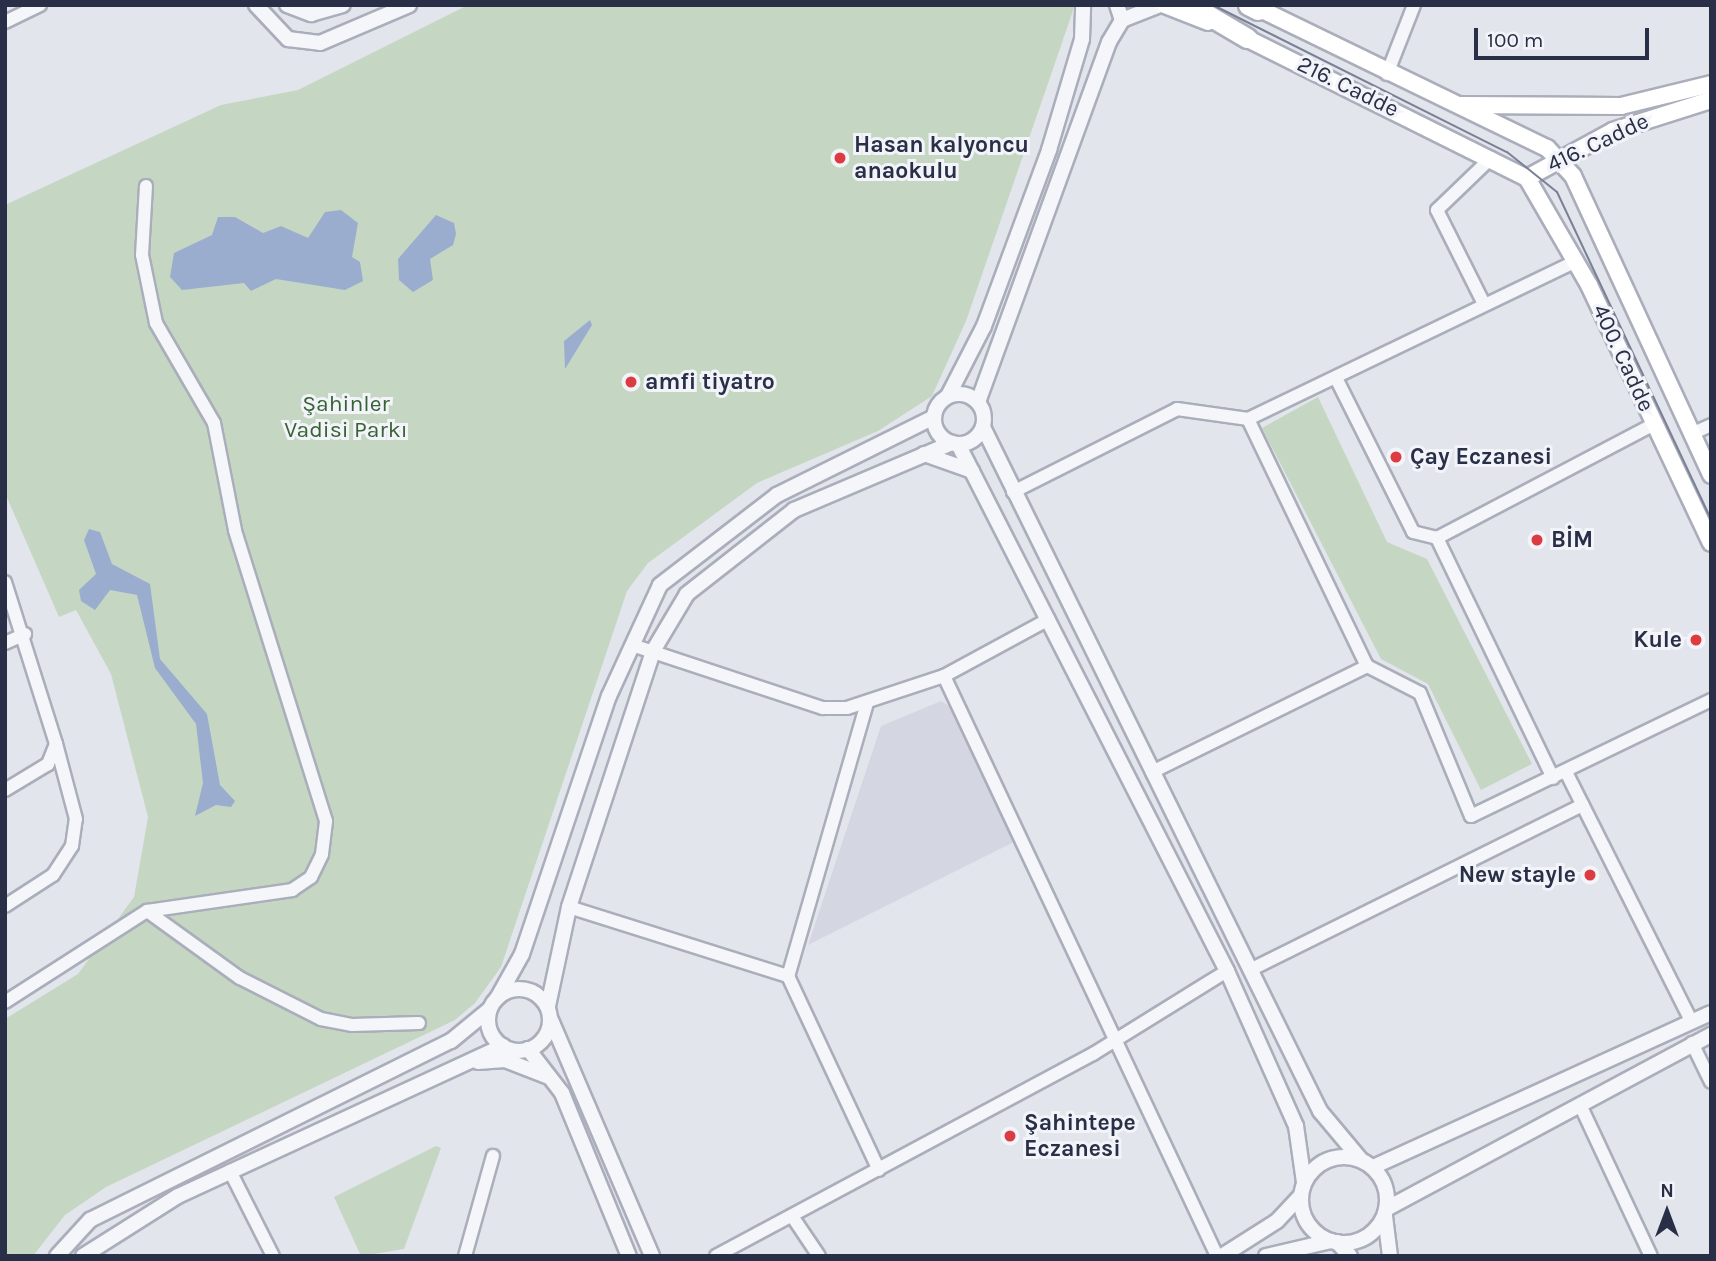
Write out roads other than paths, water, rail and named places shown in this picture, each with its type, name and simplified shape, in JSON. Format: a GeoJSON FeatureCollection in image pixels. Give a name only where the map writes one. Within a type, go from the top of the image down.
{"type":"FeatureCollection","features":[{"type":"Feature","properties":{"kind":"main road","name":"216. Cadde"},"geometry":{"type":"LineString","coordinates":[[1162,5],[1247,38],[1527,178]]}},
{"type":"Feature","properties":{"kind":"main road"},"geometry":{"type":"LineString","coordinates":[[1191,5],[1247,38]]}},
{"type":"Feature","properties":{"kind":"main road","name":"216. Cadde"},"geometry":{"type":"LineString","coordinates":[[1252,7],[1387,74],[1547,148],[1575,180]]}},
{"type":"Feature","properties":{"kind":"main road"},"geometry":{"type":"LineString","coordinates":[[1455,105],[1621,106],[1711,84]]}},
{"type":"Feature","properties":{"kind":"main road","name":"416. Cadde"},"geometry":{"type":"LineString","coordinates":[[1527,178],[1598,138],[1711,100]]}},
{"type":"Feature","properties":{"kind":"main road"},"geometry":{"type":"LineString","coordinates":[[1575,180],[1582,154],[1598,138]]}},
{"type":"Feature","properties":{"kind":"main road","name":"400. Cadde"},"geometry":{"type":"LineString","coordinates":[[1527,178],[1577,261],[1711,543]]}},
{"type":"Feature","properties":{"kind":"main road","name":"400. Cadde"},"geometry":{"type":"LineString","coordinates":[[1575,180],[1711,475]]}},
{"type":"Feature","properties":{"kind":"street"},"geometry":{"type":"LineString","coordinates":[[5,22],[40,5]]}},
{"type":"Feature","properties":{"kind":"street"},"geometry":{"type":"LineString","coordinates":[[256,5],[288,39],[320,43],[409,5]]}},
{"type":"Feature","properties":{"kind":"street"},"geometry":{"type":"LineString","coordinates":[[287,5],[311,14],[343,5]]}},
{"type":"Feature","properties":{"kind":"street"},"geometry":{"type":"LineString","coordinates":[[57,1256],[90,1220],[451,1041],[494,1003],[522,954],[632,645],[660,585],[686,561],[777,495],[934,417],[948,396],[984,326],[1049,150],[1082,39],[1083,5]]}},
{"type":"Feature","properties":{"kind":"street"},"geometry":{"type":"LineString","coordinates":[[1117,5],[1122,20],[978,402],[983,426],[1013,492],[1320,1111],[1387,1189],[1390,1256]]}},
{"type":"Feature","properties":{"kind":"street"},"geometry":{"type":"LineString","coordinates":[[1122,20],[1162,5]]}},
{"type":"Feature","properties":{"kind":"street"},"geometry":{"type":"LineString","coordinates":[[1387,74],[1414,5]]}},
{"type":"Feature","properties":{"kind":"street"},"geometry":{"type":"LineString","coordinates":[[1484,304],[1437,210],[1491,158]]}},
{"type":"Feature","properties":{"kind":"street"},"geometry":{"type":"LineString","coordinates":[[5,1002],[147,911],[292,890],[311,877],[326,821],[235,530],[215,424],[156,323],[142,255],[146,186]]}},
{"type":"Feature","properties":{"kind":"street"},"geometry":{"type":"LineString","coordinates":[[1013,492],[1177,409],[1248,419],[1577,261]]}},
{"type":"Feature","properties":{"kind":"street"},"geometry":{"type":"LineString","coordinates":[[1336,378],[1413,532],[1437,538],[1654,424]]}},
{"type":"Feature","properties":{"kind":"street"},"geometry":{"type":"LineString","coordinates":[[948,396],[961,394],[978,402]]}},
{"type":"Feature","properties":{"kind":"street"},"geometry":{"type":"LineString","coordinates":[[934,417],[941,436],[955,443],[972,471],[1227,971],[1296,1126],[1306,1220],[1350,1256]]}},
{"type":"Feature","properties":{"kind":"street"},"geometry":{"type":"LineString","coordinates":[[1248,419],[1367,666],[1420,693],[1471,816],[1711,700]]}},
{"type":"Feature","properties":{"kind":"street"},"geometry":{"type":"LineString","coordinates":[[1691,434],[1711,425]]}},
{"type":"Feature","properties":{"kind":"street"},"geometry":{"type":"LineString","coordinates":[[494,1003],[493,1039],[503,1046],[528,1049],[548,1033],[549,1013],[569,907],[653,651],[687,594],[794,510],[920,453],[976,438],[983,426]]}},
{"type":"Feature","properties":{"kind":"street"},"geometry":{"type":"LineString","coordinates":[[920,453],[946,457],[972,471]]}},
{"type":"Feature","properties":{"kind":"street"},"geometry":{"type":"LineString","coordinates":[[1437,538],[1553,778]]}},
{"type":"Feature","properties":{"kind":"street"},"geometry":{"type":"LineString","coordinates":[[5,582],[25,634],[76,819],[72,846],[53,875],[5,906]]}},
{"type":"Feature","properties":{"kind":"street"},"geometry":{"type":"LineString","coordinates":[[632,645],[823,708],[867,703],[944,676],[1049,619]]}},
{"type":"Feature","properties":{"kind":"street"},"geometry":{"type":"LineString","coordinates":[[5,643],[25,634]]}},
{"type":"Feature","properties":{"kind":"street"},"geometry":{"type":"LineString","coordinates":[[1153,772],[1367,666]]}},
{"type":"Feature","properties":{"kind":"street"},"geometry":{"type":"LineString","coordinates":[[944,676],[1220,1256],[1277,1220],[1322,1162],[1367,1163],[1711,1013]]}},
{"type":"Feature","properties":{"kind":"street"},"geometry":{"type":"LineString","coordinates":[[867,703],[788,976],[879,1170]]}},
{"type":"Feature","properties":{"kind":"street"},"geometry":{"type":"LineString","coordinates":[[5,789],[48,764],[56,744]]}},
{"type":"Feature","properties":{"kind":"street"},"geometry":{"type":"LineString","coordinates":[[1566,772],[1692,1022]]}},
{"type":"Feature","properties":{"kind":"street"},"geometry":{"type":"LineString","coordinates":[[1250,970],[1583,804]]}},
{"type":"Feature","properties":{"kind":"street"},"geometry":{"type":"LineString","coordinates":[[569,907],[788,976]]}},
{"type":"Feature","properties":{"kind":"street"},"geometry":{"type":"LineString","coordinates":[[147,911],[240,978],[321,1019],[352,1025],[419,1023]]}},
{"type":"Feature","properties":{"kind":"street"},"geometry":{"type":"LineString","coordinates":[[716,1256],[879,1170],[1117,1037],[1227,971]]}},
{"type":"Feature","properties":{"kind":"street"},"geometry":{"type":"LineString","coordinates":[[494,1003],[530,990],[549,1013],[652,1256]]}},
{"type":"Feature","properties":{"kind":"street"},"geometry":{"type":"LineString","coordinates":[[1266,1256],[1334,1241],[1365,1238],[1386,1213],[1437,1177],[1582,1109],[1692,1043],[1711,1035]]}},
{"type":"Feature","properties":{"kind":"street"},"geometry":{"type":"LineString","coordinates":[[1692,1043],[1711,1082]]}},
{"type":"Feature","properties":{"kind":"street"},"geometry":{"type":"LineString","coordinates":[[83,1256],[117,1229],[230,1171],[503,1046]]}},
{"type":"Feature","properties":{"kind":"street"},"geometry":{"type":"LineString","coordinates":[[528,1049],[549,1077],[629,1256]]}},
{"type":"Feature","properties":{"kind":"street"},"geometry":{"type":"LineString","coordinates":[[469,1062],[505,1060],[549,1077]]}},
{"type":"Feature","properties":{"kind":"street"},"geometry":{"type":"LineString","coordinates":[[1582,1109],[1651,1256]]}},
{"type":"Feature","properties":{"kind":"street"},"geometry":{"type":"LineString","coordinates":[[465,1256],[493,1156]]}},
{"type":"Feature","properties":{"kind":"street"},"geometry":{"type":"LineString","coordinates":[[230,1171],[273,1256]]}},
{"type":"Feature","properties":{"kind":"street"},"geometry":{"type":"LineString","coordinates":[[792,1216],[819,1256]]}},
{"type":"Feature","properties":{"kind":"water"},"geometry":{"type":"Polygon","coordinates":[[[341,210],[358,223],[352,257],[360,262],[363,281],[345,290],[276,279],[251,291],[244,283],[182,290],[170,277],[174,253],[212,235],[218,217],[235,217],[263,233],[281,226],[308,238],[325,212],[341,210]]]}},
{"type":"Feature","properties":{"kind":"water"},"geometry":{"type":"Polygon","coordinates":[[[436,215],[454,223],[456,234],[453,245],[430,259],[433,280],[413,292],[399,280],[398,259],[436,215]]]}},
{"type":"Feature","properties":{"kind":"water"},"geometry":{"type":"Polygon","coordinates":[[[590,320],[592,325],[565,369],[564,341],[590,320]]]}},
{"type":"Feature","properties":{"kind":"water"},"geometry":{"type":"Polygon","coordinates":[[[89,529],[100,532],[112,564],[150,584],[160,659],[207,714],[220,785],[235,801],[231,807],[216,805],[195,816],[203,783],[196,724],[155,668],[137,595],[110,590],[95,610],[81,601],[79,590],[96,574],[84,540],[89,529]]]}},
{"type":"Feature","properties":{"kind":"tram line"},"geometry":{"type":"LineString","coordinates":[[1213,5],[1507,152],[1557,192],[1711,520]]}},
{"type":"Feature","properties":{"kind":"place","name":"Hasan kalyoncu anaokulu"},"geometry":{"type":"Point","coordinates":[840,158]}},
{"type":"Feature","properties":{"kind":"place","name":"amfi tiyatro"},"geometry":{"type":"Point","coordinates":[631,382]}},
{"type":"Feature","properties":{"kind":"place","name":"Çay Eczanesi"},"geometry":{"type":"Point","coordinates":[1396,457]}},
{"type":"Feature","properties":{"kind":"place","name":"BİM"},"geometry":{"type":"Point","coordinates":[1537,540]}},
{"type":"Feature","properties":{"kind":"place","name":"Kule"},"geometry":{"type":"Point","coordinates":[1696,640]}},
{"type":"Feature","properties":{"kind":"place","name":"New stayle"},"geometry":{"type":"Point","coordinates":[1590,875]}},
{"type":"Feature","properties":{"kind":"place","name":"Şahintepe Eczanesi"},"geometry":{"type":"Point","coordinates":[1010,1136]}},
{"type":"Feature","properties":{"kind":"park label","name":"Şahinler Vadisi Parkı"},"geometry":{"type":"Point","coordinates":[346,417]}}]}
